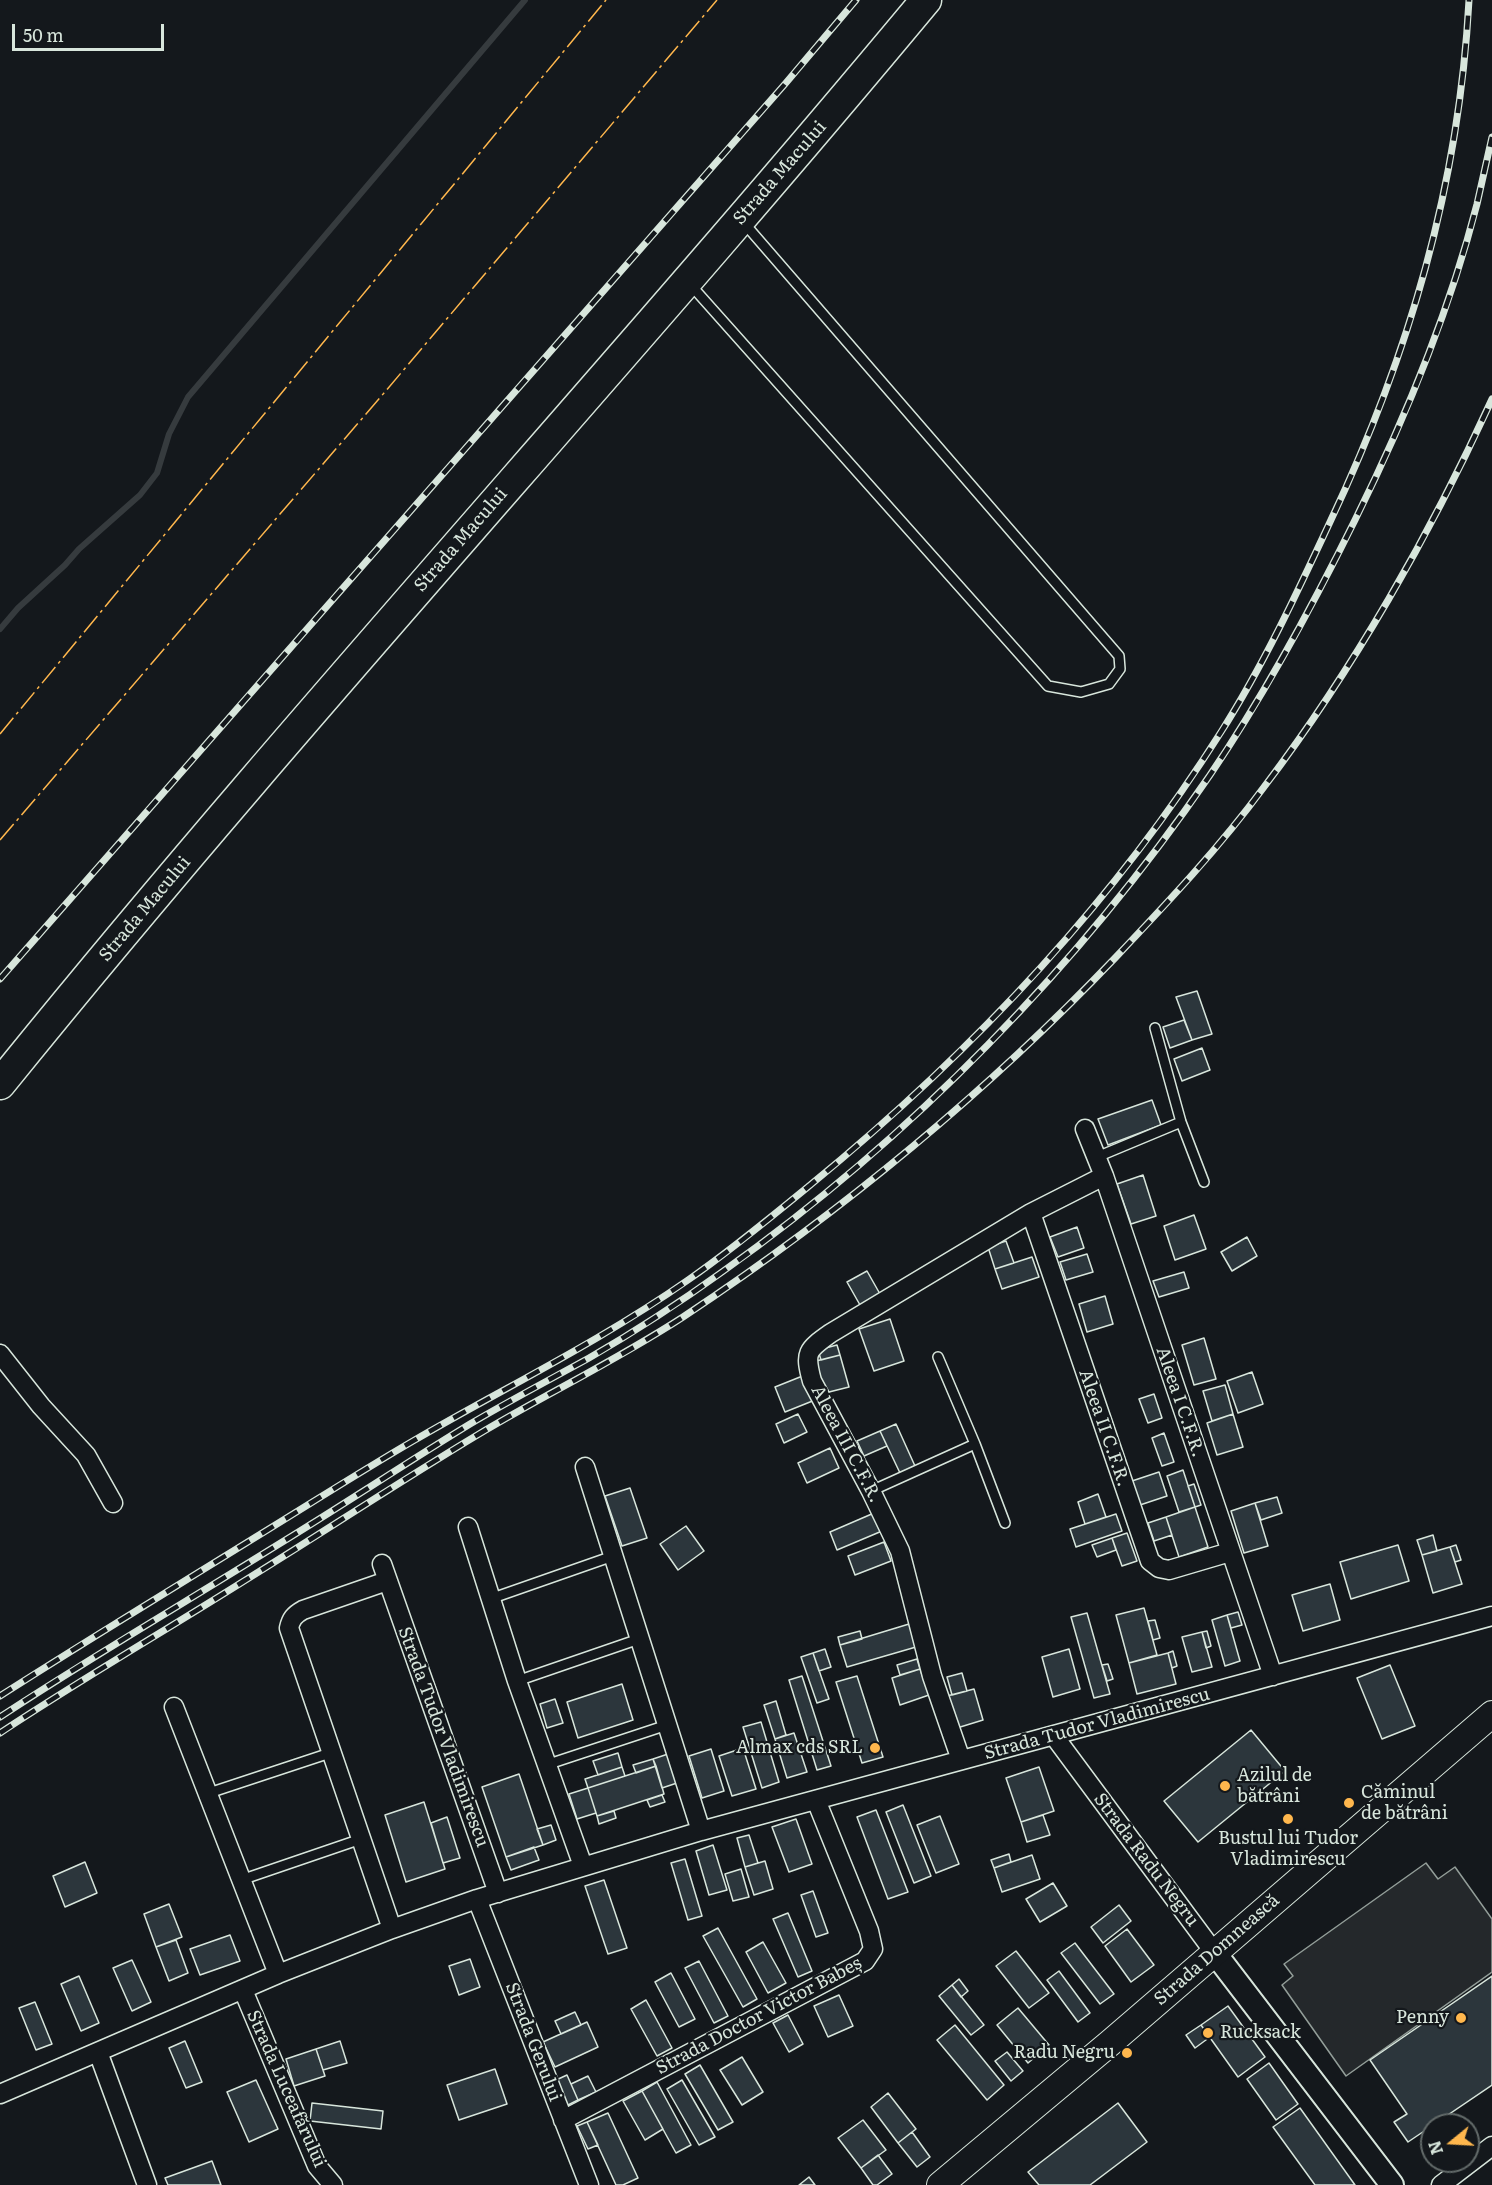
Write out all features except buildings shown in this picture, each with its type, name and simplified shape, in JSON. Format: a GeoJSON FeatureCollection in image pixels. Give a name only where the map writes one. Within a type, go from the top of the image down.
{"type":"FeatureCollection","features":[{"type":"Feature","properties":{"kind":"highway","name":"Strada Macului"},"geometry":{"type":"LineString","coordinates":[[0,1084],[98,964],[447,556],[801,150],[926,0]]}},
{"type":"Feature","properties":{"kind":"main road","name":"Strada Domnească"},"geometry":{"type":"LineString","coordinates":[[940,2185],[1492,1714]]}},
{"type":"Feature","properties":{"kind":"street","name":"Aleea I C.F.R."},"geometry":{"type":"LineString","coordinates":[[1085,1129],[1104,1176],[1273,1677]]}},
{"type":"Feature","properties":{"kind":"street","name":"Aleea III C.F.R."},"geometry":{"type":"LineString","coordinates":[[961,1760],[932,1676],[900,1551],[871,1491],[812,1381],[807,1355],[817,1343],[831,1333],[1031,1213],[1104,1176]]}},
{"type":"Feature","properties":{"kind":"street","name":"Aleea II C.F.R."},"geometry":{"type":"LineString","coordinates":[[1031,1213],[1150,1561],[1159,1568],[1169,1570],[1230,1552]]}},
{"type":"Feature","properties":{"kind":"street"},"geometry":{"type":"LineString","coordinates":[[0,1353],[41,1406],[86,1455],[113,1503]]}},
{"type":"Feature","properties":{"kind":"street"},"geometry":{"type":"LineString","coordinates":[[585,1467],[701,1831]]}},
{"type":"Feature","properties":{"kind":"street"},"geometry":{"type":"LineString","coordinates":[[468,1527],[517,1681],[583,1866]]}},
{"type":"Feature","properties":{"kind":"street","name":"Strada Tudor Vladimirescu"},"geometry":{"type":"LineString","coordinates":[[392,1929],[289,1628],[296,1614],[384,1573],[498,1893]]}},
{"type":"Feature","properties":{"kind":"street","name":"Strada Tudor Vladimirescu"},"geometry":{"type":"LineString","coordinates":[[0,2094],[278,1974],[392,1929],[477,1899],[701,1831],[1492,1616]]}},
{"type":"Feature","properties":{"kind":"street"},"geometry":{"type":"LineString","coordinates":[[174,1707],[278,1974]]}},
{"type":"Feature","properties":{"kind":"street","name":"Strada Radu Negru"},"geometry":{"type":"LineString","coordinates":[[1054,1736],[1392,2185]]}},
{"type":"Feature","properties":{"kind":"street","name":"Strada Doctor Victor Babeș"},"geometry":{"type":"LineString","coordinates":[[563,2120],[865,1961],[873,1949],[869,1931],[816,1800]]}},
{"type":"Feature","properties":{"kind":"street","name":"Strada Gerului"},"geometry":{"type":"LineString","coordinates":[[477,1899],[589,2185]]}},
{"type":"Feature","properties":{"kind":"street","name":"Strada Luceafărului"},"geometry":{"type":"LineString","coordinates":[[243,1990],[317,2166],[333,2185]]}},
{"type":"Feature","properties":{"kind":"street"},"geometry":{"type":"LineString","coordinates":[[98,2052],[147,2185]]}},
{"type":"Feature","properties":{"kind":"street"},"geometry":{"type":"LineString","coordinates":[[1441,2185],[1492,2146]]}},
{"type":"Feature","properties":{"kind":"lane"},"geometry":{"type":"LineString","coordinates":[[687,281],[1048,686],[1081,692],[1109,684],[1120,669],[1119,656],[740,219]]}},
{"type":"Feature","properties":{"kind":"lane"},"geometry":{"type":"LineString","coordinates":[[1155,1028],[1181,1122],[1204,1182]]}},
{"type":"Feature","properties":{"kind":"lane"},"geometry":{"type":"LineString","coordinates":[[1097,1157],[1181,1122]]}},
{"type":"Feature","properties":{"kind":"lane"},"geometry":{"type":"LineString","coordinates":[[938,1357],[1005,1523]]}},
{"type":"Feature","properties":{"kind":"lane"},"geometry":{"type":"LineString","coordinates":[[871,1491],[975,1444]]}},
{"type":"Feature","properties":{"kind":"lane"},"geometry":{"type":"LineString","coordinates":[[490,1599],[613,1556]]}},
{"type":"Feature","properties":{"kind":"lane"},"geometry":{"type":"LineString","coordinates":[[517,1681],[639,1639]]}},
{"type":"Feature","properties":{"kind":"lane"},"geometry":{"type":"LineString","coordinates":[[546,1765],[667,1725]]}},
{"type":"Feature","properties":{"kind":"lane"},"geometry":{"type":"LineString","coordinates":[[209,1793],[330,1753]]}},
{"type":"Feature","properties":{"kind":"lane"},"geometry":{"type":"LineString","coordinates":[[241,1880],[361,1839]]}},
{"type":"Feature","properties":{"kind":"shaded area"},"geometry":{"type":"Polygon","coordinates":[[[1426,1863],[1438,1879],[1455,1867],[1492,1919],[1492,1972],[1346,2076],[1282,1985],[1293,1976],[1284,1964],[1426,1863]]]}},
{"type":"Feature","properties":{"kind":"waterway"},"geometry":{"type":"LineString","coordinates":[[0,629],[18,608],[79,549],[140,495],[157,473],[169,434],[188,397],[525,0]]}},
{"type":"Feature","properties":{"kind":"railway"},"geometry":{"type":"LineString","coordinates":[[0,979],[785,84],[856,0]]}},
{"type":"Feature","properties":{"kind":"railway"},"geometry":{"type":"LineString","coordinates":[[0,1696],[372,1465],[621,1323],[704,1269],[809,1186],[925,1085],[980,1031],[1084,918],[1133,858],[1178,796],[1236,707],[1292,602],[1358,459],[1384,396],[1406,332],[1441,203],[1454,137],[1469,0]]}},
{"type":"Feature","properties":{"kind":"railway"},"geometry":{"type":"LineString","coordinates":[[0,1717],[470,1424],[606,1348],[689,1295],[792,1220],[860,1165],[988,1045],[1048,981],[1159,846],[1210,775],[1287,650],[1355,520],[1424,365],[1466,245],[1492,137]]}},
{"type":"Feature","properties":{"kind":"railway"},"geometry":{"type":"LineString","coordinates":[[0,1733],[449,1452],[633,1348],[683,1317],[799,1236],[855,1193],[910,1149],[1016,1056],[1067,1007],[1174,895],[1247,810],[1297,742],[1329,696],[1417,550],[1492,399]]}},
{"type":"Feature","properties":{"kind":"power"},"geometry":{"type":"LineString","coordinates":[[0,734],[606,0]]}},
{"type":"Feature","properties":{"kind":"power"},"geometry":{"type":"LineString","coordinates":[[0,840],[384,393],[717,0]]}},
{"type":"Feature","properties":{"kind":"place","name":"Almax cds SRL"},"geometry":{"type":"Point","coordinates":[875,1748]}},
{"type":"Feature","properties":{"kind":"place","name":"Azilul de bătrâni"},"geometry":{"type":"Point","coordinates":[1225,1786]}},
{"type":"Feature","properties":{"kind":"place","name":"Căminul de bătrâni"},"geometry":{"type":"Point","coordinates":[1349,1803]}},
{"type":"Feature","properties":{"kind":"place","name":"Bustul lui Tudor Vladimirescu"},"geometry":{"type":"Point","coordinates":[1288,1819]}},
{"type":"Feature","properties":{"kind":"place","name":"Penny"},"geometry":{"type":"Point","coordinates":[1461,2018]}},
{"type":"Feature","properties":{"kind":"place","name":"Rucksack"},"geometry":{"type":"Point","coordinates":[1208,2033]}},
{"type":"Feature","properties":{"kind":"place","name":"Radu Negru"},"geometry":{"type":"Point","coordinates":[1127,2053]}}]}
